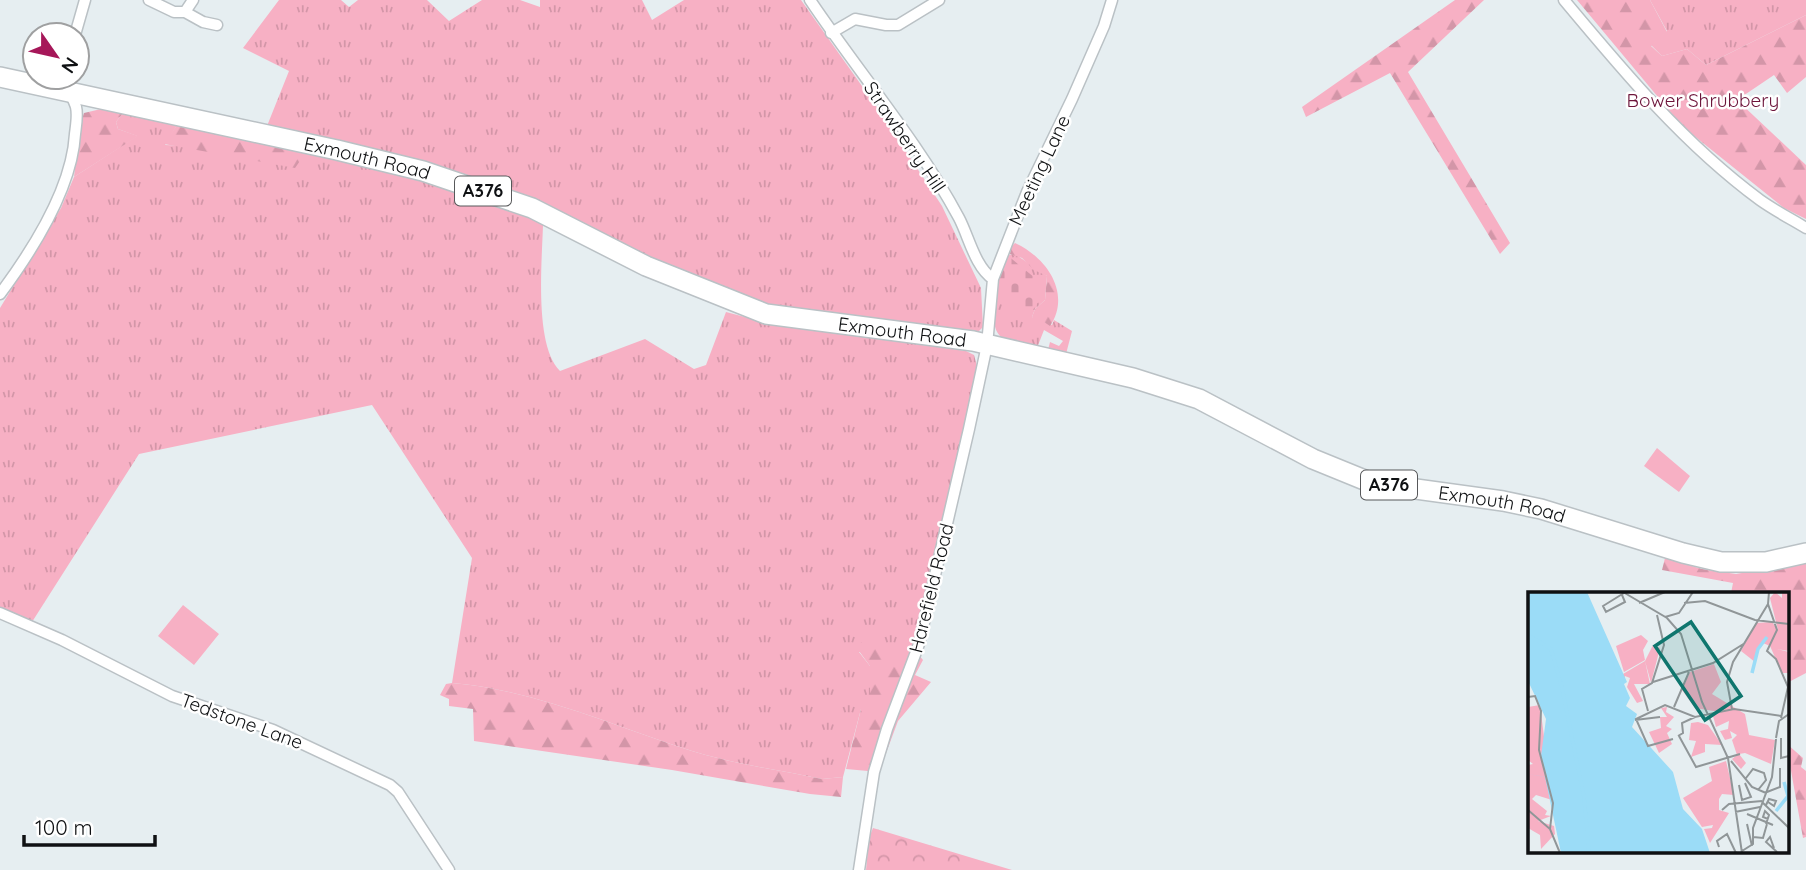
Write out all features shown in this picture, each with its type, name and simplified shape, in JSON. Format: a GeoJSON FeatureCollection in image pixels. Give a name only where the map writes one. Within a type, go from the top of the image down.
{"type":"FeatureCollection","features":[{"type":"Feature","properties":{"kind":"highway","name":"Exmouth Road"},"geometry":{"type":"LineString","coordinates":[[0,77],[21,79]]}},
{"type":"Feature","properties":{"kind":"highway","name":"Exmouth Road"},"geometry":{"type":"LineString","coordinates":[[91,90],[423,171],[532,208],[646,266],[766,314],[923,333],[1068,362],[1170,389],[1213,406],[1312,459],[1367,481],[1541,509],[1721,562],[1766,562],[1806,553]]}},
{"type":"Feature","properties":{"kind":"street"},"geometry":{"type":"LineString","coordinates":[[79,21],[85,0]]}},
{"type":"Feature","properties":{"kind":"street"},"geometry":{"type":"LineString","coordinates":[[149,0],[174,12],[186,12],[203,22],[217,25]]}},
{"type":"Feature","properties":{"kind":"street"},"geometry":{"type":"LineString","coordinates":[[186,12],[193,0]]}},
{"type":"Feature","properties":{"kind":"street","name":"Strawberry Hill"},"geometry":{"type":"LineString","coordinates":[[810,0],[831,33],[929,166],[959,219],[982,268],[993,279]]}},
{"type":"Feature","properties":{"kind":"street"},"geometry":{"type":"LineString","coordinates":[[831,33],[855,19],[886,25],[898,24],[939,0]]}},
{"type":"Feature","properties":{"kind":"street","name":"Meeting Lane"},"geometry":{"type":"LineString","coordinates":[[987,345],[993,279],[1027,192],[1072,99],[1104,26],[1112,0]]}},
{"type":"Feature","properties":{"kind":"street"},"geometry":{"type":"LineString","coordinates":[[1564,0],[1637,87],[1711,160],[1762,201],[1806,228]]}},
{"type":"Feature","properties":{"kind":"street"},"geometry":{"type":"LineString","coordinates":[[0,294],[31,248],[54,207],[65,180],[75,140],[77,110],[71,91]]}},
{"type":"Feature","properties":{"kind":"street","name":"Harefield Road"},"geometry":{"type":"LineString","coordinates":[[859,870],[874,772],[926,621],[987,345]]}},
{"type":"Feature","properties":{"kind":"street","name":"Tedstone Lane"},"geometry":{"type":"LineString","coordinates":[[0,613],[62,640],[172,696],[273,730],[390,785],[398,792],[449,870]]}},
{"type":"Feature","properties":{"kind":"green space"},"geometry":{"type":"Polygon","coordinates":[[[279,0],[341,0],[349,7],[358,0],[427,0],[449,21],[482,0],[520,0],[540,7],[540,0],[642,0],[652,20],[684,0],[801,0],[942,206],[981,288],[983,327],[979,331],[963,331],[772,308],[629,250],[267,126],[289,71],[243,48],[279,0]]]}},
{"type":"Feature","properties":{"kind":"green space"},"geometry":{"type":"Polygon","coordinates":[[[1455,0],[1484,0],[1408,72],[1510,243],[1500,254],[1390,73],[1306,117],[1302,107],[1455,0]]]}},
{"type":"Feature","properties":{"kind":"green space","name":"Bower Shrubbery"},"geometry":{"type":"Polygon","coordinates":[[[1577,0],[1650,0],[1667,32],[1651,46],[1662,56],[1687,49],[1706,65],[1806,15],[1806,77],[1787,93],[1774,75],[1737,100],[1806,165],[1806,219],[1784,208],[1683,127],[1577,0]]]}},
{"type":"Feature","properties":{"kind":"green space"},"geometry":{"type":"Polygon","coordinates":[[[1650,0],[1806,0],[1806,15],[1706,65],[1687,49],[1662,56],[1651,45],[1667,31],[1650,0]]]}},
{"type":"Feature","properties":{"kind":"green space"},"geometry":{"type":"Polygon","coordinates":[[[101,109],[123,113],[116,122],[118,129],[138,136],[74,177],[84,113],[101,109]]]}},
{"type":"Feature","properties":{"kind":"green space"},"geometry":{"type":"Polygon","coordinates":[[[123,113],[177,125],[165,145],[292,150],[369,163],[458,188],[543,225],[543,323],[546,343],[560,371],[645,339],[694,369],[706,365],[726,312],[775,325],[966,351],[974,355],[977,366],[914,649],[859,652],[870,666],[870,710],[861,709],[843,777],[822,779],[724,760],[544,701],[452,683],[472,558],[372,405],[139,454],[32,622],[0,610],[0,308],[61,208],[74,177],[137,136],[118,129],[116,122],[123,113]]]}},
{"type":"Feature","properties":{"kind":"green space"},"geometry":{"type":"Polygon","coordinates":[[[177,125],[307,151],[295,168],[164,144],[177,125]]]}},
{"type":"Feature","properties":{"kind":"green space"},"geometry":{"type":"Polygon","coordinates":[[[1015,243],[1037,257],[1052,277],[1058,301],[1050,326],[1032,317],[1035,309],[1045,300],[1047,276],[1034,270],[1022,258],[1010,254],[1015,243]]]}},
{"type":"Feature","properties":{"kind":"green space"},"geometry":{"type":"Polygon","coordinates":[[[1015,254],[1047,276],[1045,300],[1035,309],[1032,317],[1052,325],[1054,320],[1072,331],[1066,354],[1048,350],[1050,342],[1059,346],[1063,341],[1044,330],[1037,348],[1007,341],[996,329],[994,309],[998,285],[1007,255],[1015,254]]]}},
{"type":"Feature","properties":{"kind":"green space"},"geometry":{"type":"Polygon","coordinates":[[[1007,255],[1035,278],[1028,289],[1041,298],[1030,314],[998,282],[1007,255]]]}},
{"type":"Feature","properties":{"kind":"green space"},"geometry":{"type":"Polygon","coordinates":[[[1657,448],[1690,476],[1679,492],[1644,466],[1657,448]]]}},
{"type":"Feature","properties":{"kind":"green space"},"geometry":{"type":"Polygon","coordinates":[[[1665,558],[1702,569],[1736,574],[1806,562],[1806,673],[1788,682],[1788,592],[1731,592],[1733,583],[1662,570],[1665,558]]]}},
{"type":"Feature","properties":{"kind":"green space"},"geometry":{"type":"Polygon","coordinates":[[[183,605],[219,634],[194,665],[158,636],[183,605]]]}},
{"type":"Feature","properties":{"kind":"green space"},"geometry":{"type":"Polygon","coordinates":[[[861,642],[914,649],[923,660],[915,675],[931,682],[898,721],[879,772],[846,769],[861,709],[870,709],[870,666],[859,651],[861,642]]]}},
{"type":"Feature","properties":{"kind":"green space"},"geometry":{"type":"Polygon","coordinates":[[[446,684],[544,701],[724,760],[822,779],[843,777],[841,797],[474,741],[473,709],[449,706],[449,699],[440,695],[446,684]]]}},
{"type":"Feature","properties":{"kind":"green space"},"geometry":{"type":"Polygon","coordinates":[[[1788,745],[1803,758],[1801,767],[1806,771],[1806,837],[1803,838],[1788,745]]]}},
{"type":"Feature","properties":{"kind":"green space"},"geometry":{"type":"Polygon","coordinates":[[[873,828],[1012,870],[866,870],[869,838],[873,828]]]}}]}
